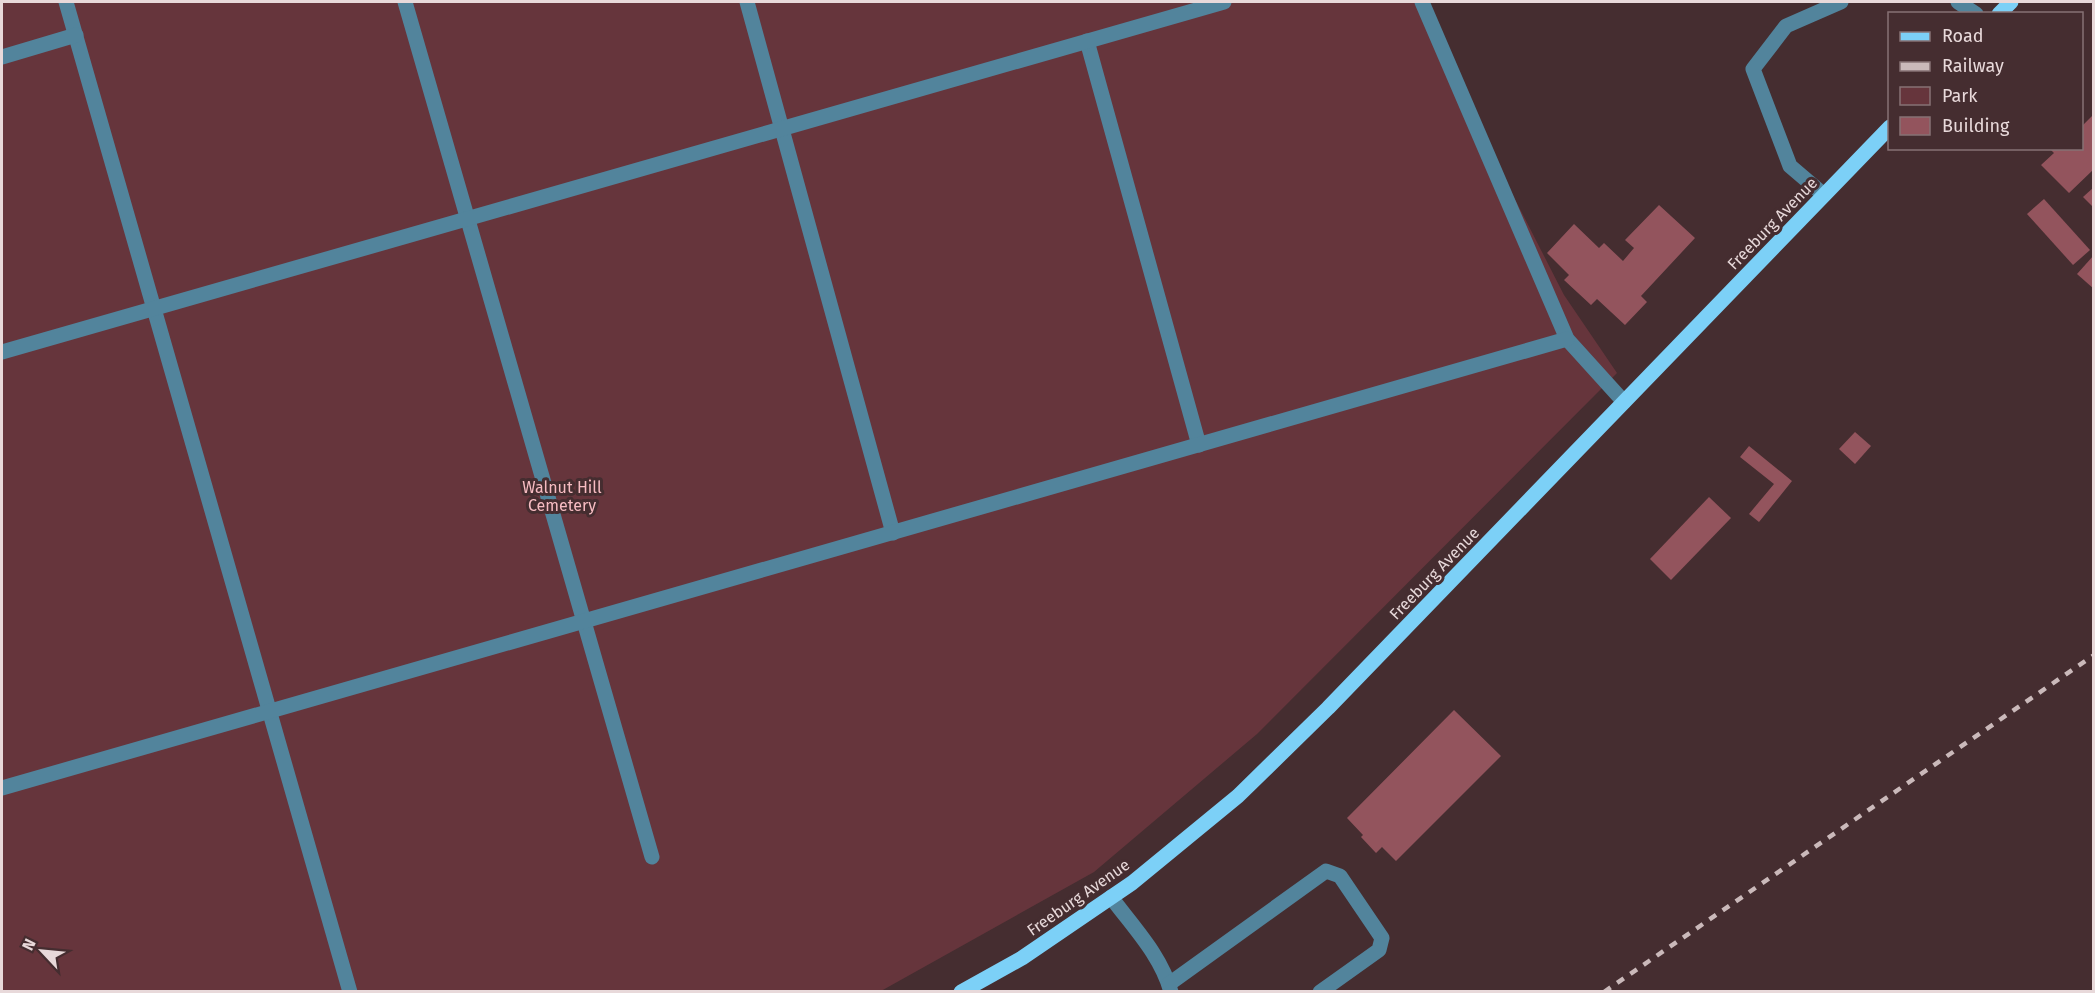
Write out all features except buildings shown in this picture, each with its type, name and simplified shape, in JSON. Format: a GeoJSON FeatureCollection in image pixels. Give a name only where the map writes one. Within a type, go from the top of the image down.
{"type":"FeatureCollection","features":[{"type":"Feature","properties":{"kind":"main road","name":"Freeburg Avenue"},"geometry":{"type":"LineString","coordinates":[[961,992],[1022,958],[1132,883],[1238,796],[1328,708],[1888,129]]}},
{"type":"Feature","properties":{"kind":"lane"},"geometry":{"type":"LineString","coordinates":[[66,2],[350,992]]}},
{"type":"Feature","properties":{"kind":"lane"},"geometry":{"type":"LineString","coordinates":[[405,2],[652,857]]}},
{"type":"Feature","properties":{"kind":"lane"},"geometry":{"type":"LineString","coordinates":[[747,2],[893,532]]}},
{"type":"Feature","properties":{"kind":"lane"},"geometry":{"type":"LineString","coordinates":[[2,352],[1224,2]]}},
{"type":"Feature","properties":{"kind":"lane"},"geometry":{"type":"LineString","coordinates":[[1422,2],[1567,339],[1624,402]]}},
{"type":"Feature","properties":{"kind":"lane"},"geometry":{"type":"LineString","coordinates":[[1824,195],[1790,166],[1753,69],[1786,26],[1841,2]]}},
{"type":"Feature","properties":{"kind":"lane"},"geometry":{"type":"LineString","coordinates":[[1958,2],[1973,12]]}},
{"type":"Feature","properties":{"kind":"lane"},"geometry":{"type":"LineString","coordinates":[[2,57],[76,35]]}},
{"type":"Feature","properties":{"kind":"lane"},"geometry":{"type":"LineString","coordinates":[[1087,41],[1199,445]]}},
{"type":"Feature","properties":{"kind":"lane"},"geometry":{"type":"LineString","coordinates":[[2,788],[1567,339]]}},
{"type":"Feature","properties":{"kind":"lane"},"geometry":{"type":"LineString","coordinates":[[1111,897],[1156,956],[1166,974],[1170,988],[1326,872],[1340,876],[1382,938],[1379,950],[1320,992]]}},
{"type":"Feature","properties":{"kind":"green space","name":"Walnut Hill Cemetery"},"geometry":{"type":"Polygon","coordinates":[[[2,2],[1414,2],[1564,295],[1617,373],[1257,734],[1094,872],[881,991],[2,992],[2,2]]]}},
{"type":"Feature","properties":{"kind":"railway"},"geometry":{"type":"LineString","coordinates":[[1604,992],[2094,655]]}}]}
